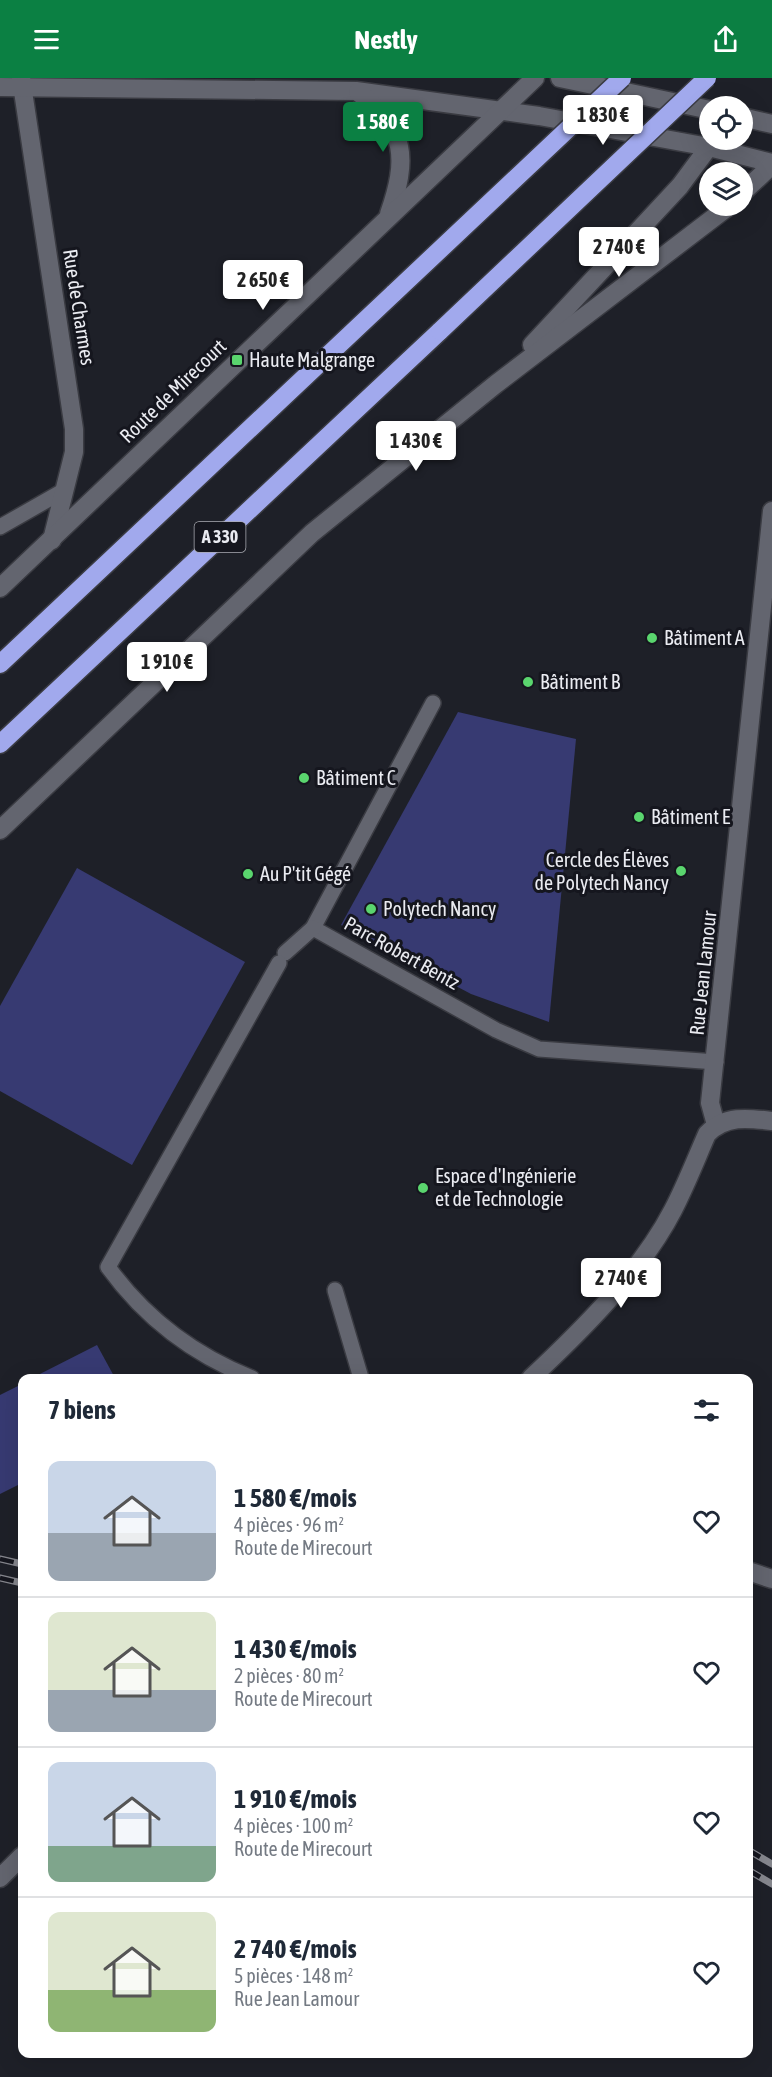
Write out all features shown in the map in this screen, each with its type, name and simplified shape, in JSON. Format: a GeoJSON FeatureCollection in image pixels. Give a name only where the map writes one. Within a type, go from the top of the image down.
{"type":"FeatureCollection","features":[{"type":"Feature","properties":{"kind":"highway"},"geometry":{"type":"LineString","coordinates":[[0,664],[622,78]]}},
{"type":"Feature","properties":{"kind":"highway","name":"A 330"},"geometry":{"type":"LineString","coordinates":[[0,744],[707,78]]}},
{"type":"Feature","properties":{"kind":"main road","name":"Route de Mirecourt"},"geometry":{"type":"LineString","coordinates":[[0,588],[51,542],[237,360],[535,78]]}},
{"type":"Feature","properties":{"kind":"main road"},"geometry":{"type":"LineString","coordinates":[[560,78],[699,108]]}},
{"type":"Feature","properties":{"kind":"main road"},"geometry":{"type":"LineString","coordinates":[[0,87],[21,83],[325,85],[699,141]]}},
{"type":"Feature","properties":{"kind":"main road","name":"Rue de Charmes"},"geometry":{"type":"LineString","coordinates":[[21,83],[72,411],[74,452],[51,542]]}},
{"type":"Feature","properties":{"kind":"main road"},"geometry":{"type":"LineString","coordinates":[[356,91],[386,117],[398,139],[400,172],[387,219]]}},
{"type":"Feature","properties":{"kind":"main road"},"geometry":{"type":"LineString","coordinates":[[753,120],[772,124]]}},
{"type":"Feature","properties":{"kind":"main road"},"geometry":{"type":"LineString","coordinates":[[496,384],[680,186],[706,150]]}},
{"type":"Feature","properties":{"kind":"main road"},"geometry":{"type":"LineString","coordinates":[[731,150],[772,164],[753,182]]}},
{"type":"Feature","properties":{"kind":"main road"},"geometry":{"type":"LineString","coordinates":[[0,830],[312,533],[496,384],[716,216]]}},
{"type":"Feature","properties":{"kind":"main road","name":"Rue Jean Lamour"},"geometry":{"type":"LineString","coordinates":[[716,1125],[710,1103],[772,511]]}},
{"type":"Feature","properties":{"kind":"main road"},"geometry":{"type":"LineString","coordinates":[[535,1374],[567,1344],[642,1257],[673,1210],[707,1134],[716,1125],[734,1119],[772,1121]]}},
{"type":"Feature","properties":{"kind":"main road"},"geometry":{"type":"LineString","coordinates":[[753,1573],[772,1580]]}},
{"type":"Feature","properties":{"kind":"main road"},"geometry":{"type":"LineString","coordinates":[[0,1878],[18,1860]]}},
{"type":"Feature","properties":{"kind":"lane"},"geometry":{"type":"LineString","coordinates":[[0,527],[63,491]]}},
{"type":"Feature","properties":{"kind":"lane","name":"Parc Robert Bentz"},"geometry":{"type":"LineString","coordinates":[[433,703],[313,928],[496,1030],[539,1049],[716,1062]]}},
{"type":"Feature","properties":{"kind":"lane"},"geometry":{"type":"LineString","coordinates":[[241,1374],[223,1367],[186,1346],[123,1288],[108,1267],[282,958],[313,928]]}},
{"type":"Feature","properties":{"kind":"lane"},"geometry":{"type":"LineString","coordinates":[[335,1290],[360,1374]]}},
{"type":"Feature","properties":{"kind":"shaded area"},"geometry":{"type":"Polygon","coordinates":[[[458,712],[576,739],[549,1022],[471,994],[341,925],[458,712]]]}},
{"type":"Feature","properties":{"kind":"shaded area"},"geometry":{"type":"Polygon","coordinates":[[[77,868],[245,962],[132,1165],[0,1091],[0,1006],[77,868]]]}},
{"type":"Feature","properties":{"kind":"shaded area"},"geometry":{"type":"Polygon","coordinates":[[[97,1345],[113,1374],[40,1374],[97,1345]]]}},
{"type":"Feature","properties":{"kind":"shaded area"},"geometry":{"type":"Polygon","coordinates":[[[18,1386],[18,1485],[0,1494],[0,1395],[18,1386]]]}},
{"type":"Feature","properties":{"kind":"railway"},"geometry":{"type":"LineString","coordinates":[[0,1559],[18,1563]]}},
{"type":"Feature","properties":{"kind":"railway"},"geometry":{"type":"LineString","coordinates":[[0,1578],[18,1582]]}},
{"type":"Feature","properties":{"kind":"railway"},"geometry":{"type":"LineString","coordinates":[[753,1853],[772,1864]]}},
{"type":"Feature","properties":{"kind":"railway"},"geometry":{"type":"LineString","coordinates":[[753,1873],[772,1884]]}},
{"type":"Feature","properties":{"kind":"place","name":"Haute Malgrange"},"geometry":{"type":"Point","coordinates":[237,360]}},
{"type":"Feature","properties":{"kind":"place","name":"Bâtiment A"},"geometry":{"type":"Point","coordinates":[652,638]}},
{"type":"Feature","properties":{"kind":"place","name":"Bâtiment B"},"geometry":{"type":"Point","coordinates":[528,682]}},
{"type":"Feature","properties":{"kind":"place","name":"Bâtiment C"},"geometry":{"type":"Point","coordinates":[304,778]}},
{"type":"Feature","properties":{"kind":"place","name":"Bâtiment E"},"geometry":{"type":"Point","coordinates":[639,817]}},
{"type":"Feature","properties":{"kind":"place","name":"Cercle des Élèves de Polytech Nancy"},"geometry":{"type":"Point","coordinates":[681,871]}},
{"type":"Feature","properties":{"kind":"place","name":"Au P'tit Gégé"},"geometry":{"type":"Point","coordinates":[248,874]}},
{"type":"Feature","properties":{"kind":"place","name":"Polytech Nancy"},"geometry":{"type":"Point","coordinates":[371,909]}},
{"type":"Feature","properties":{"kind":"place","name":"Espace d'Ingénierie et de Technologie"},"geometry":{"type":"Point","coordinates":[423,1188]}}]}
